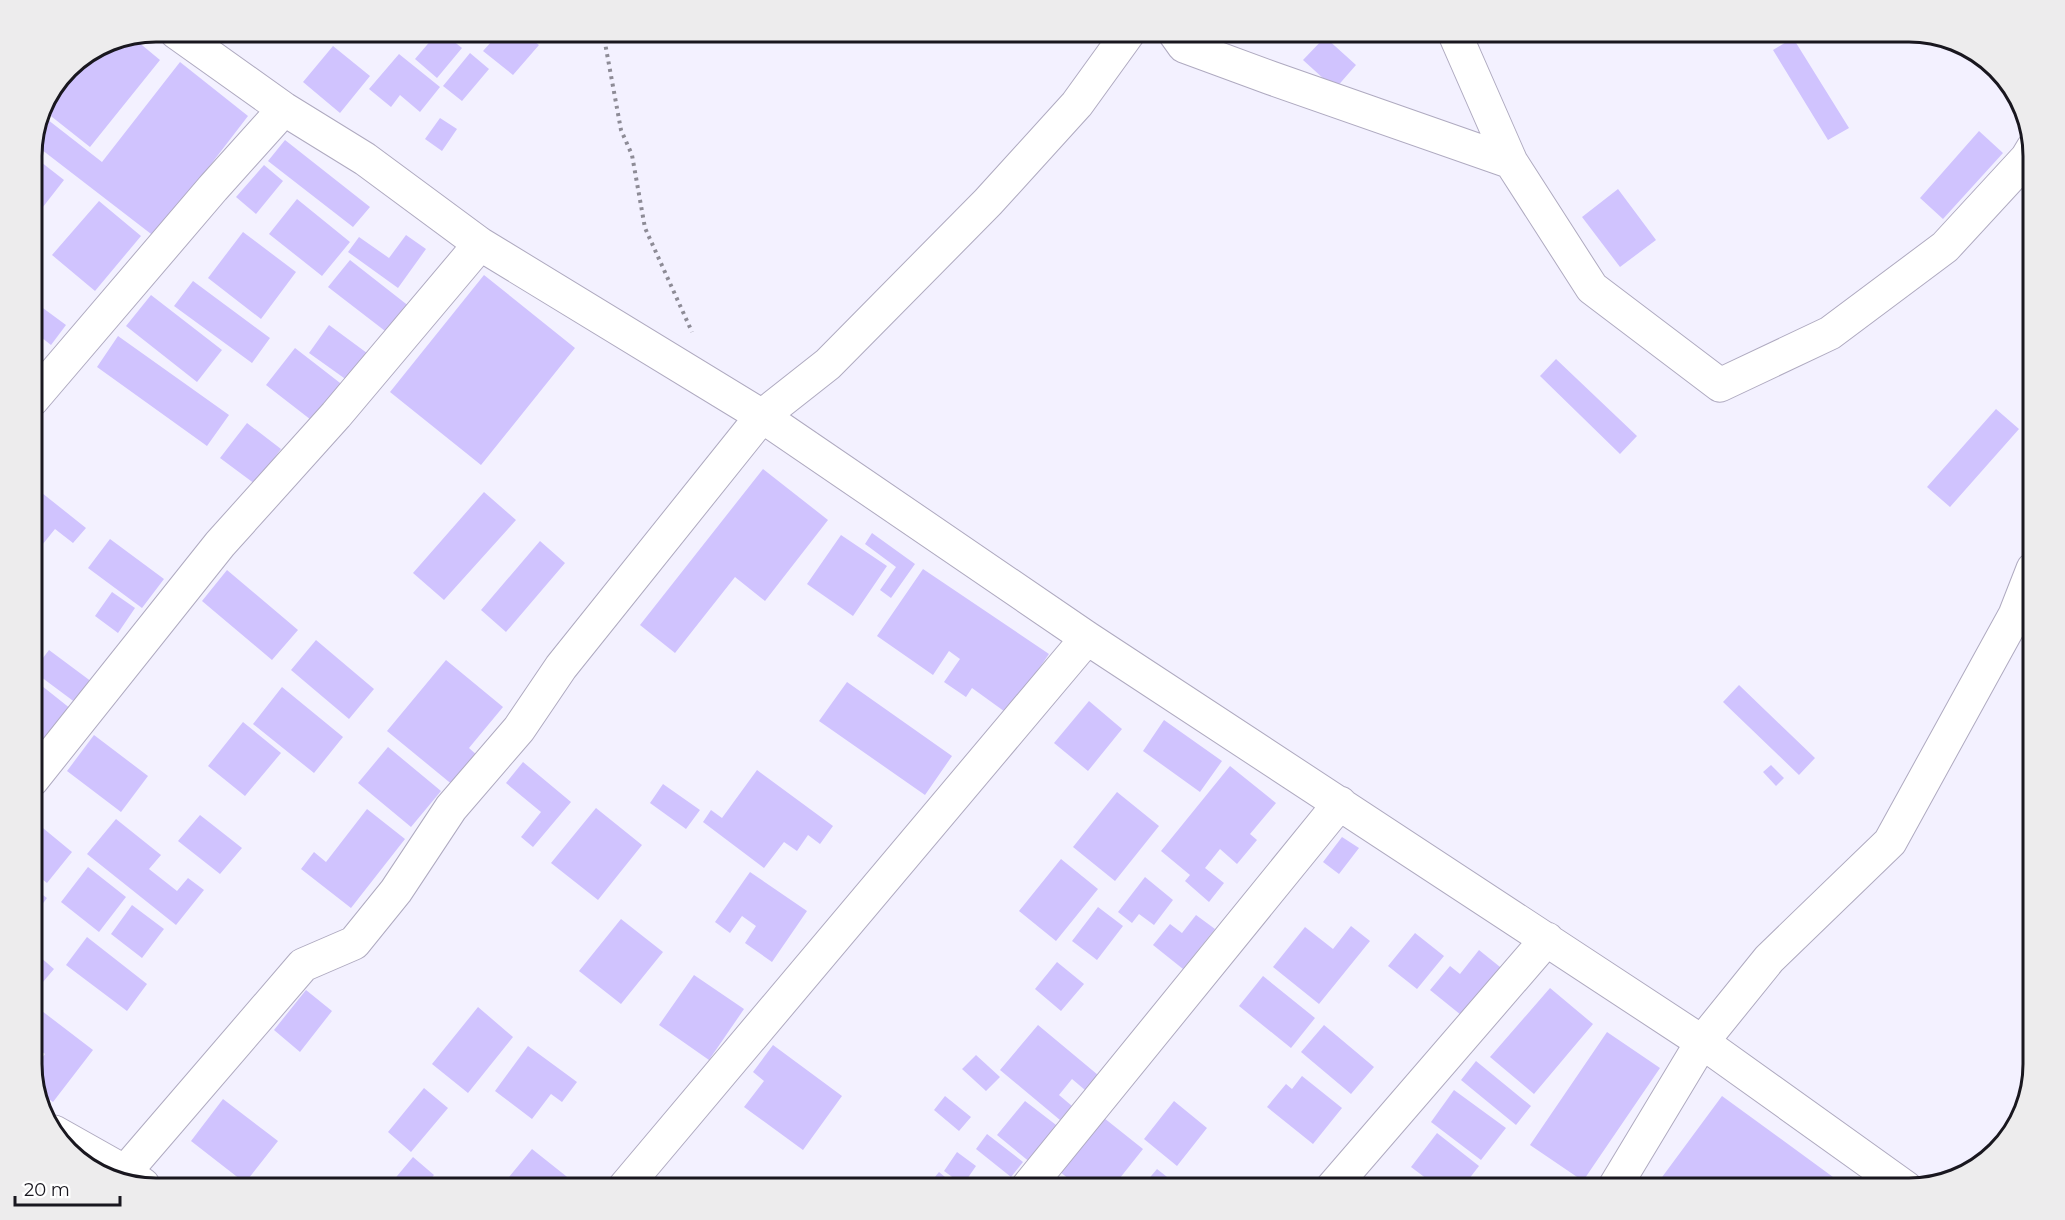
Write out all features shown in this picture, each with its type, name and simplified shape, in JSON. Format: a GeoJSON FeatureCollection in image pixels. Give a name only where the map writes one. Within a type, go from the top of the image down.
{"type":"FeatureCollection","features":[{"type":"Feature","properties":{"kind":"street"},"geometry":{"type":"LineString","coordinates":[[190,42],[284,109],[365,159],[480,244],[762,416],[1087,638],[1702,1042],[1892,1178]]}},
{"type":"Feature","properties":{"kind":"street"},"geometry":{"type":"LineString","coordinates":[[136,1176],[303,964],[354,943],[396,891],[451,808],[519,729],[561,667],[762,416],[828,364],[988,202],[1077,104],[1122,42]]}},
{"type":"Feature","properties":{"kind":"street"},"geometry":{"type":"LineString","coordinates":[[1181,42],[1184,46],[1271,78],[1511,162]]}},
{"type":"Feature","properties":{"kind":"street"},"geometry":{"type":"LineString","coordinates":[[1458,42],[1511,162],[1592,288],[1720,385],[1830,333],[1945,247],[2023,162]]}},
{"type":"Feature","properties":{"kind":"street"},"geometry":{"type":"LineString","coordinates":[[42,388],[213,188],[284,109]]}},
{"type":"Feature","properties":{"kind":"street"},"geometry":{"type":"LineString","coordinates":[[42,767],[220,544],[336,415],[480,244]]}},
{"type":"Feature","properties":{"kind":"street"},"geometry":{"type":"LineString","coordinates":[[1620,1178],[1702,1042],[1769,959],[1890,842],[2023,623]]}},
{"type":"Feature","properties":{"kind":"street"},"geometry":{"type":"LineString","coordinates":[[632,1178],[1087,638]]}},
{"type":"Feature","properties":{"kind":"street"},"geometry":{"type":"LineString","coordinates":[[1035,1178],[1340,803]]}},
{"type":"Feature","properties":{"kind":"street"},"geometry":{"type":"LineString","coordinates":[[1341,1178],[1547,939]]}},
{"type":"Feature","properties":{"kind":"street"},"geometry":{"type":"LineString","coordinates":[[74,1144],[125,1174]]}},
{"type":"Feature","properties":{"kind":"path"},"geometry":{"type":"LineString","coordinates":[[605,42],[621,130],[632,155],[645,228],[694,336]]}},
{"type":"Feature","properties":{"kind":"building"},"geometry":{"type":"Polygon","coordinates":[[[429,42],[454,42],[462,48],[437,78],[415,59],[429,42]]]}},
{"type":"Feature","properties":{"kind":"building"},"geometry":{"type":"Polygon","coordinates":[[[491,42],[535,42],[539,45],[513,75],[483,51],[491,42]]]}},
{"type":"Feature","properties":{"kind":"building"},"geometry":{"type":"Polygon","coordinates":[[[1320,42],[1331,42],[1356,65],[1335,89],[1303,60],[1320,42]]]}},
{"type":"Feature","properties":{"kind":"building"},"geometry":{"type":"Polygon","coordinates":[[[1786,42],[1795,42],[1849,128],[1828,140],[1773,50],[1786,42]]]}},
{"type":"Feature","properties":{"kind":"building"},"geometry":{"type":"Polygon","coordinates":[[[140,43],[160,60],[90,147],[50,115],[54,105],[65,86],[92,61],[119,48],[140,43]]]}},
{"type":"Feature","properties":{"kind":"building"},"geometry":{"type":"Polygon","coordinates":[[[333,46],[370,76],[340,113],[303,82],[333,46]]]}},
{"type":"Feature","properties":{"kind":"building"},"geometry":{"type":"Polygon","coordinates":[[[470,53],[489,69],[462,101],[443,86],[470,53]]]}},
{"type":"Feature","properties":{"kind":"building"},"geometry":{"type":"Polygon","coordinates":[[[399,54],[440,87],[420,112],[400,95],[391,107],[369,89],[399,54]]]}},
{"type":"Feature","properties":{"kind":"building"},"geometry":{"type":"Polygon","coordinates":[[[180,62],[248,116],[155,237],[42,150],[48,120],[102,162],[180,62]]]}},
{"type":"Feature","properties":{"kind":"building"},"geometry":{"type":"Polygon","coordinates":[[[440,118],[457,129],[442,151],[425,139],[440,118]]]}},
{"type":"Feature","properties":{"kind":"building"},"geometry":{"type":"Polygon","coordinates":[[[1979,131],[2003,153],[1943,219],[1920,198],[1979,131]]]}},
{"type":"Feature","properties":{"kind":"building"},"geometry":{"type":"Polygon","coordinates":[[[285,140],[370,207],[353,227],[268,161],[285,140]]]}},
{"type":"Feature","properties":{"kind":"building"},"geometry":{"type":"Polygon","coordinates":[[[42,163],[64,180],[42,208],[42,163]]]}},
{"type":"Feature","properties":{"kind":"building"},"geometry":{"type":"Polygon","coordinates":[[[264,165],[283,181],[256,214],[236,197],[264,165]]]}},
{"type":"Feature","properties":{"kind":"building"},"geometry":{"type":"Polygon","coordinates":[[[1618,189],[1656,240],[1620,267],[1582,217],[1618,189]]]}},
{"type":"Feature","properties":{"kind":"building"},"geometry":{"type":"Polygon","coordinates":[[[297,199],[350,242],[322,276],[269,234],[297,199]]]}},
{"type":"Feature","properties":{"kind":"building"},"geometry":{"type":"Polygon","coordinates":[[[99,201],[141,236],[95,291],[52,255],[99,201]]]}},
{"type":"Feature","properties":{"kind":"building"},"geometry":{"type":"Polygon","coordinates":[[[243,232],[296,272],[261,319],[208,278],[243,232]]]}},
{"type":"Feature","properties":{"kind":"building"},"geometry":{"type":"Polygon","coordinates":[[[406,235],[426,249],[398,288],[348,252],[359,237],[389,258],[406,235]]]}},
{"type":"Feature","properties":{"kind":"building"},"geometry":{"type":"Polygon","coordinates":[[[350,260],[410,307],[389,334],[328,287],[350,260]]]}},
{"type":"Feature","properties":{"kind":"building"},"geometry":{"type":"Polygon","coordinates":[[[484,275],[575,348],[481,465],[390,392],[484,275]]]}},
{"type":"Feature","properties":{"kind":"building"},"geometry":{"type":"Polygon","coordinates":[[[193,281],[270,338],[252,363],[174,306],[193,281]]]}},
{"type":"Feature","properties":{"kind":"building"},"geometry":{"type":"Polygon","coordinates":[[[151,295],[222,350],[197,382],[126,326],[151,295]]]}},
{"type":"Feature","properties":{"kind":"building"},"geometry":{"type":"Polygon","coordinates":[[[42,307],[66,325],[51,345],[42,338],[42,307]]]}},
{"type":"Feature","properties":{"kind":"building"},"geometry":{"type":"Polygon","coordinates":[[[329,325],[371,356],[351,383],[309,353],[329,325]]]}},
{"type":"Feature","properties":{"kind":"building"},"geometry":{"type":"Polygon","coordinates":[[[118,336],[229,415],[207,446],[97,367],[118,336]]]}},
{"type":"Feature","properties":{"kind":"building"},"geometry":{"type":"Polygon","coordinates":[[[295,348],[344,386],[315,423],[266,385],[295,348]]]}},
{"type":"Feature","properties":{"kind":"building"},"geometry":{"type":"Polygon","coordinates":[[[1556,359],[1637,436],[1620,454],[1540,376],[1556,359]]]}},
{"type":"Feature","properties":{"kind":"building"},"geometry":{"type":"Polygon","coordinates":[[[1996,409],[2019,429],[1950,507],[1927,487],[1996,409]]]}},
{"type":"Feature","properties":{"kind":"building"},"geometry":{"type":"Polygon","coordinates":[[[247,423],[281,449],[255,484],[220,458],[247,423]]]}},
{"type":"Feature","properties":{"kind":"building"},"geometry":{"type":"Polygon","coordinates":[[[763,469],[828,520],[765,601],[735,577],[675,653],[640,625],[763,469]]]}},
{"type":"Feature","properties":{"kind":"building"},"geometry":{"type":"Polygon","coordinates":[[[484,492],[516,520],[444,600],[413,573],[484,492]]]}},
{"type":"Feature","properties":{"kind":"building"},"geometry":{"type":"Polygon","coordinates":[[[42,493],[86,528],[73,543],[55,529],[42,545],[42,493]]]}},
{"type":"Feature","properties":{"kind":"building"},"geometry":{"type":"Polygon","coordinates":[[[872,533],[915,564],[891,598],[880,590],[896,567],[865,544],[872,533]]]}},
{"type":"Feature","properties":{"kind":"building"},"geometry":{"type":"Polygon","coordinates":[[[841,535],[887,566],[853,616],[807,584],[841,535]]]}},
{"type":"Feature","properties":{"kind":"building"},"geometry":{"type":"Polygon","coordinates":[[[110,539],[164,579],[142,608],[88,568],[110,539]]]}},
{"type":"Feature","properties":{"kind":"building"},"geometry":{"type":"Polygon","coordinates":[[[540,541],[565,563],[506,632],[481,610],[540,541]]]}},
{"type":"Feature","properties":{"kind":"building"},"geometry":{"type":"Polygon","coordinates":[[[923,569],[1049,654],[1008,714],[972,688],[966,697],[944,682],[960,659],[949,651],[933,675],[877,636],[923,569]]]}},
{"type":"Feature","properties":{"kind":"building"},"geometry":{"type":"Polygon","coordinates":[[[227,570],[298,630],[272,660],[202,601],[227,570]]]}},
{"type":"Feature","properties":{"kind":"building"},"geometry":{"type":"Polygon","coordinates":[[[112,592],[135,608],[118,633],[95,616],[112,592]]]}},
{"type":"Feature","properties":{"kind":"building"},"geometry":{"type":"Polygon","coordinates":[[[316,640],[374,689],[349,719],[291,670],[316,640]]]}},
{"type":"Feature","properties":{"kind":"building"},"geometry":{"type":"Polygon","coordinates":[[[49,650],[92,682],[76,703],[42,678],[42,659],[49,650]]]}},
{"type":"Feature","properties":{"kind":"building"},"geometry":{"type":"Polygon","coordinates":[[[446,660],[503,707],[469,748],[478,756],[454,786],[387,731],[446,660]]]}},
{"type":"Feature","properties":{"kind":"building"},"geometry":{"type":"Polygon","coordinates":[[[847,682],[952,756],[925,795],[819,721],[847,682]]]}},
{"type":"Feature","properties":{"kind":"building"},"geometry":{"type":"Polygon","coordinates":[[[1739,685],[1815,758],[1799,775],[1723,702],[1739,685]]]}},
{"type":"Feature","properties":{"kind":"building"},"geometry":{"type":"Polygon","coordinates":[[[42,686],[71,709],[42,746],[42,686]]]}},
{"type":"Feature","properties":{"kind":"building"},"geometry":{"type":"Polygon","coordinates":[[[282,687],[343,737],[314,773],[253,724],[282,687]]]}},
{"type":"Feature","properties":{"kind":"building"},"geometry":{"type":"Polygon","coordinates":[[[1089,701],[1122,729],[1088,771],[1054,743],[1089,701]]]}},
{"type":"Feature","properties":{"kind":"building"},"geometry":{"type":"Polygon","coordinates":[[[1164,720],[1222,761],[1200,792],[1143,751],[1164,720]]]}},
{"type":"Feature","properties":{"kind":"building"},"geometry":{"type":"Polygon","coordinates":[[[243,722],[281,753],[245,796],[208,766],[243,722]]]}},
{"type":"Feature","properties":{"kind":"building"},"geometry":{"type":"Polygon","coordinates":[[[94,735],[148,776],[121,812],[67,771],[94,735]]]}},
{"type":"Feature","properties":{"kind":"building"},"geometry":{"type":"Polygon","coordinates":[[[388,747],[441,791],[411,827],[358,783],[388,747]]]}},
{"type":"Feature","properties":{"kind":"building"},"geometry":{"type":"Polygon","coordinates":[[[523,762],[571,802],[533,847],[521,837],[541,812],[506,783],[523,762]]]}},
{"type":"Feature","properties":{"kind":"building"},"geometry":{"type":"Polygon","coordinates":[[[1771,765],[1784,778],[1776,786],[1763,772],[1771,765]]]}},
{"type":"Feature","properties":{"kind":"building"},"geometry":{"type":"Polygon","coordinates":[[[1230,766],[1276,803],[1250,834],[1257,840],[1237,864],[1220,849],[1205,868],[1224,883],[1209,902],[1185,881],[1190,875],[1161,851],[1230,766]]]}},
{"type":"Feature","properties":{"kind":"building"},"geometry":{"type":"Polygon","coordinates":[[[757,770],[833,826],[820,844],[808,835],[797,851],[784,842],[764,868],[703,822],[711,810],[722,818],[757,770]]]}},
{"type":"Feature","properties":{"kind":"building"},"geometry":{"type":"Polygon","coordinates":[[[663,784],[700,810],[686,829],[650,803],[663,784]]]}},
{"type":"Feature","properties":{"kind":"building"},"geometry":{"type":"Polygon","coordinates":[[[1117,792],[1159,826],[1115,881],[1073,847],[1117,792]]]}},
{"type":"Feature","properties":{"kind":"building"},"geometry":{"type":"Polygon","coordinates":[[[596,808],[642,845],[598,900],[551,863],[596,808]]]}},
{"type":"Feature","properties":{"kind":"building"},"geometry":{"type":"Polygon","coordinates":[[[367,809],[405,839],[351,908],[301,869],[314,852],[326,862],[367,809]]]}},
{"type":"Feature","properties":{"kind":"building"},"geometry":{"type":"Polygon","coordinates":[[[200,815],[242,848],[220,874],[178,841],[200,815]]]}},
{"type":"Feature","properties":{"kind":"building"},"geometry":{"type":"Polygon","coordinates":[[[116,819],[161,855],[149,869],[177,891],[188,878],[204,890],[176,925],[87,854],[116,819]]]}},
{"type":"Feature","properties":{"kind":"building"},"geometry":{"type":"Polygon","coordinates":[[[42,827],[72,852],[47,883],[42,879],[42,827]]]}},
{"type":"Feature","properties":{"kind":"building"},"geometry":{"type":"Polygon","coordinates":[[[1342,837],[1359,848],[1339,874],[1323,862],[1342,837]]]}},
{"type":"Feature","properties":{"kind":"building"},"geometry":{"type":"Polygon","coordinates":[[[1061,859],[1098,889],[1056,941],[1019,911],[1061,859]]]}},
{"type":"Feature","properties":{"kind":"building"},"geometry":{"type":"Polygon","coordinates":[[[88,867],[126,897],[99,932],[61,902],[88,867]]]}},
{"type":"Feature","properties":{"kind":"building"},"geometry":{"type":"Polygon","coordinates":[[[750,872],[807,911],[772,962],[745,943],[756,926],[742,916],[730,933],[715,922],[750,872]]]}},
{"type":"Feature","properties":{"kind":"building"},"geometry":{"type":"Polygon","coordinates":[[[1145,877],[1173,900],[1154,925],[1139,914],[1132,923],[1118,912],[1145,877]]]}},
{"type":"Feature","properties":{"kind":"building"},"geometry":{"type":"Polygon","coordinates":[[[42,894],[47,898],[42,905],[42,894]]]}},
{"type":"Feature","properties":{"kind":"building"},"geometry":{"type":"Polygon","coordinates":[[[132,905],[164,929],[142,958],[111,934],[132,905]]]}},
{"type":"Feature","properties":{"kind":"building"},"geometry":{"type":"Polygon","coordinates":[[[1098,907],[1123,926],[1097,960],[1072,941],[1098,907]]]}},
{"type":"Feature","properties":{"kind":"building"},"geometry":{"type":"Polygon","coordinates":[[[1196,915],[1215,929],[1183,969],[1153,945],[1170,924],[1182,933],[1196,915]]]}},
{"type":"Feature","properties":{"kind":"building"},"geometry":{"type":"Polygon","coordinates":[[[621,919],[663,952],[621,1004],[579,971],[621,919]]]}},
{"type":"Feature","properties":{"kind":"building"},"geometry":{"type":"Polygon","coordinates":[[[1351,926],[1370,941],[1319,1004],[1273,967],[1305,927],[1333,949],[1351,926]]]}},
{"type":"Feature","properties":{"kind":"building"},"geometry":{"type":"Polygon","coordinates":[[[1415,933],[1444,956],[1417,989],[1388,966],[1415,933]]]}},
{"type":"Feature","properties":{"kind":"building"},"geometry":{"type":"Polygon","coordinates":[[[87,937],[147,984],[127,1011],[66,965],[87,937]]]}},
{"type":"Feature","properties":{"kind":"building"},"geometry":{"type":"Polygon","coordinates":[[[1479,950],[1505,971],[1466,1019],[1430,990],[1450,966],[1460,974],[1479,950]]]}},
{"type":"Feature","properties":{"kind":"building"},"geometry":{"type":"Polygon","coordinates":[[[42,959],[54,969],[42,983],[42,959]]]}},
{"type":"Feature","properties":{"kind":"building"},"geometry":{"type":"Polygon","coordinates":[[[1057,962],[1084,984],[1061,1011],[1035,989],[1057,962]]]}},
{"type":"Feature","properties":{"kind":"building"},"geometry":{"type":"Polygon","coordinates":[[[694,975],[744,1009],[709,1060],[659,1025],[694,975]]]}},
{"type":"Feature","properties":{"kind":"building"},"geometry":{"type":"Polygon","coordinates":[[[1263,976],[1315,1018],[1291,1048],[1239,1006],[1263,976]]]}},
{"type":"Feature","properties":{"kind":"building"},"geometry":{"type":"Polygon","coordinates":[[[1550,988],[1593,1024],[1534,1094],[1490,1057],[1550,988]]]}},
{"type":"Feature","properties":{"kind":"building"},"geometry":{"type":"Polygon","coordinates":[[[306,990],[332,1011],[300,1052],[274,1030],[306,990]]]}},
{"type":"Feature","properties":{"kind":"building"},"geometry":{"type":"Polygon","coordinates":[[[478,1007],[513,1037],[468,1093],[432,1064],[478,1007]]]}},
{"type":"Feature","properties":{"kind":"building"},"geometry":{"type":"Polygon","coordinates":[[[42,1011],[93,1050],[53,1102],[47,1098],[44,1087],[42,1058],[45,1054],[42,1052],[42,1011]]]}},
{"type":"Feature","properties":{"kind":"building"},"geometry":{"type":"Polygon","coordinates":[[[1038,1025],[1098,1075],[1085,1090],[1072,1079],[1059,1095],[1072,1106],[1060,1120],[1000,1070],[1038,1025]]]}},
{"type":"Feature","properties":{"kind":"building"},"geometry":{"type":"Polygon","coordinates":[[[1324,1025],[1374,1067],[1351,1094],[1301,1052],[1324,1025]]]}},
{"type":"Feature","properties":{"kind":"building"},"geometry":{"type":"Polygon","coordinates":[[[1607,1032],[1660,1068],[1585,1178],[1579,1178],[1530,1145],[1607,1032]]]}},
{"type":"Feature","properties":{"kind":"building"},"geometry":{"type":"Polygon","coordinates":[[[773,1045],[842,1096],[803,1150],[744,1107],[764,1081],[753,1072],[773,1045]]]}},
{"type":"Feature","properties":{"kind":"building"},"geometry":{"type":"Polygon","coordinates":[[[528,1046],[577,1082],[562,1102],[551,1094],[532,1119],[495,1091],[528,1046]]]}},
{"type":"Feature","properties":{"kind":"building"},"geometry":{"type":"Polygon","coordinates":[[[976,1055],[1000,1077],[986,1091],[962,1069],[976,1055]]]}},
{"type":"Feature","properties":{"kind":"building"},"geometry":{"type":"Polygon","coordinates":[[[1476,1061],[1531,1106],[1516,1125],[1461,1080],[1476,1061]]]}},
{"type":"Feature","properties":{"kind":"building"},"geometry":{"type":"Polygon","coordinates":[[[1302,1076],[1342,1108],[1313,1144],[1267,1107],[1286,1084],[1292,1089],[1302,1076]]]}},
{"type":"Feature","properties":{"kind":"building"},"geometry":{"type":"Polygon","coordinates":[[[424,1088],[448,1108],[411,1152],[388,1132],[424,1088]]]}},
{"type":"Feature","properties":{"kind":"building"},"geometry":{"type":"Polygon","coordinates":[[[1454,1090],[1506,1128],[1481,1160],[1431,1122],[1454,1090]]]}},
{"type":"Feature","properties":{"kind":"building"},"geometry":{"type":"Polygon","coordinates":[[[945,1096],[971,1117],[959,1131],[934,1110],[945,1096]]]}},
{"type":"Feature","properties":{"kind":"building"},"geometry":{"type":"Polygon","coordinates":[[[1722,1096],[1833,1177],[1832,1178],[1661,1178],[1722,1096]]]}},
{"type":"Feature","properties":{"kind":"building"},"geometry":{"type":"Polygon","coordinates":[[[223,1099],[278,1141],[249,1178],[239,1178],[191,1141],[223,1099]]]}},
{"type":"Feature","properties":{"kind":"building"},"geometry":{"type":"Polygon","coordinates":[[[1025,1101],[1060,1128],[1031,1163],[997,1135],[1025,1101]]]}},
{"type":"Feature","properties":{"kind":"building"},"geometry":{"type":"Polygon","coordinates":[[[1174,1101],[1207,1128],[1177,1166],[1144,1139],[1174,1101]]]}},
{"type":"Feature","properties":{"kind":"building"},"geometry":{"type":"Polygon","coordinates":[[[1099,1114],[1143,1149],[1120,1178],[1068,1178],[1056,1169],[1099,1114]]]}},
{"type":"Feature","properties":{"kind":"building"},"geometry":{"type":"Polygon","coordinates":[[[1437,1133],[1479,1166],[1470,1178],[1426,1178],[1411,1167],[1437,1133]]]}},
{"type":"Feature","properties":{"kind":"building"},"geometry":{"type":"Polygon","coordinates":[[[987,1134],[1023,1162],[1011,1177],[976,1149],[987,1134]]]}},
{"type":"Feature","properties":{"kind":"building"},"geometry":{"type":"Polygon","coordinates":[[[532,1149],[568,1178],[508,1178],[532,1149]]]}},
{"type":"Feature","properties":{"kind":"building"},"geometry":{"type":"Polygon","coordinates":[[[957,1152],[976,1166],[968,1178],[954,1178],[944,1171],[957,1152]]]}},
{"type":"Feature","properties":{"kind":"building"},"geometry":{"type":"Polygon","coordinates":[[[413,1157],[434,1175],[431,1178],[395,1178],[413,1157]]]}},
{"type":"Feature","properties":{"kind":"building"},"geometry":{"type":"Polygon","coordinates":[[[1157,1169],[1168,1178],[1149,1178],[1157,1169]]]}},
{"type":"Feature","properties":{"kind":"building"},"geometry":{"type":"Polygon","coordinates":[[[939,1172],[946,1178],[934,1178],[939,1172]]]}},
{"type":"Feature","properties":{"kind":"building"},"geometry":{"type":"Polygon","coordinates":[[[1049,1173],[1056,1178],[1045,1178],[1049,1173]]]}}]}
